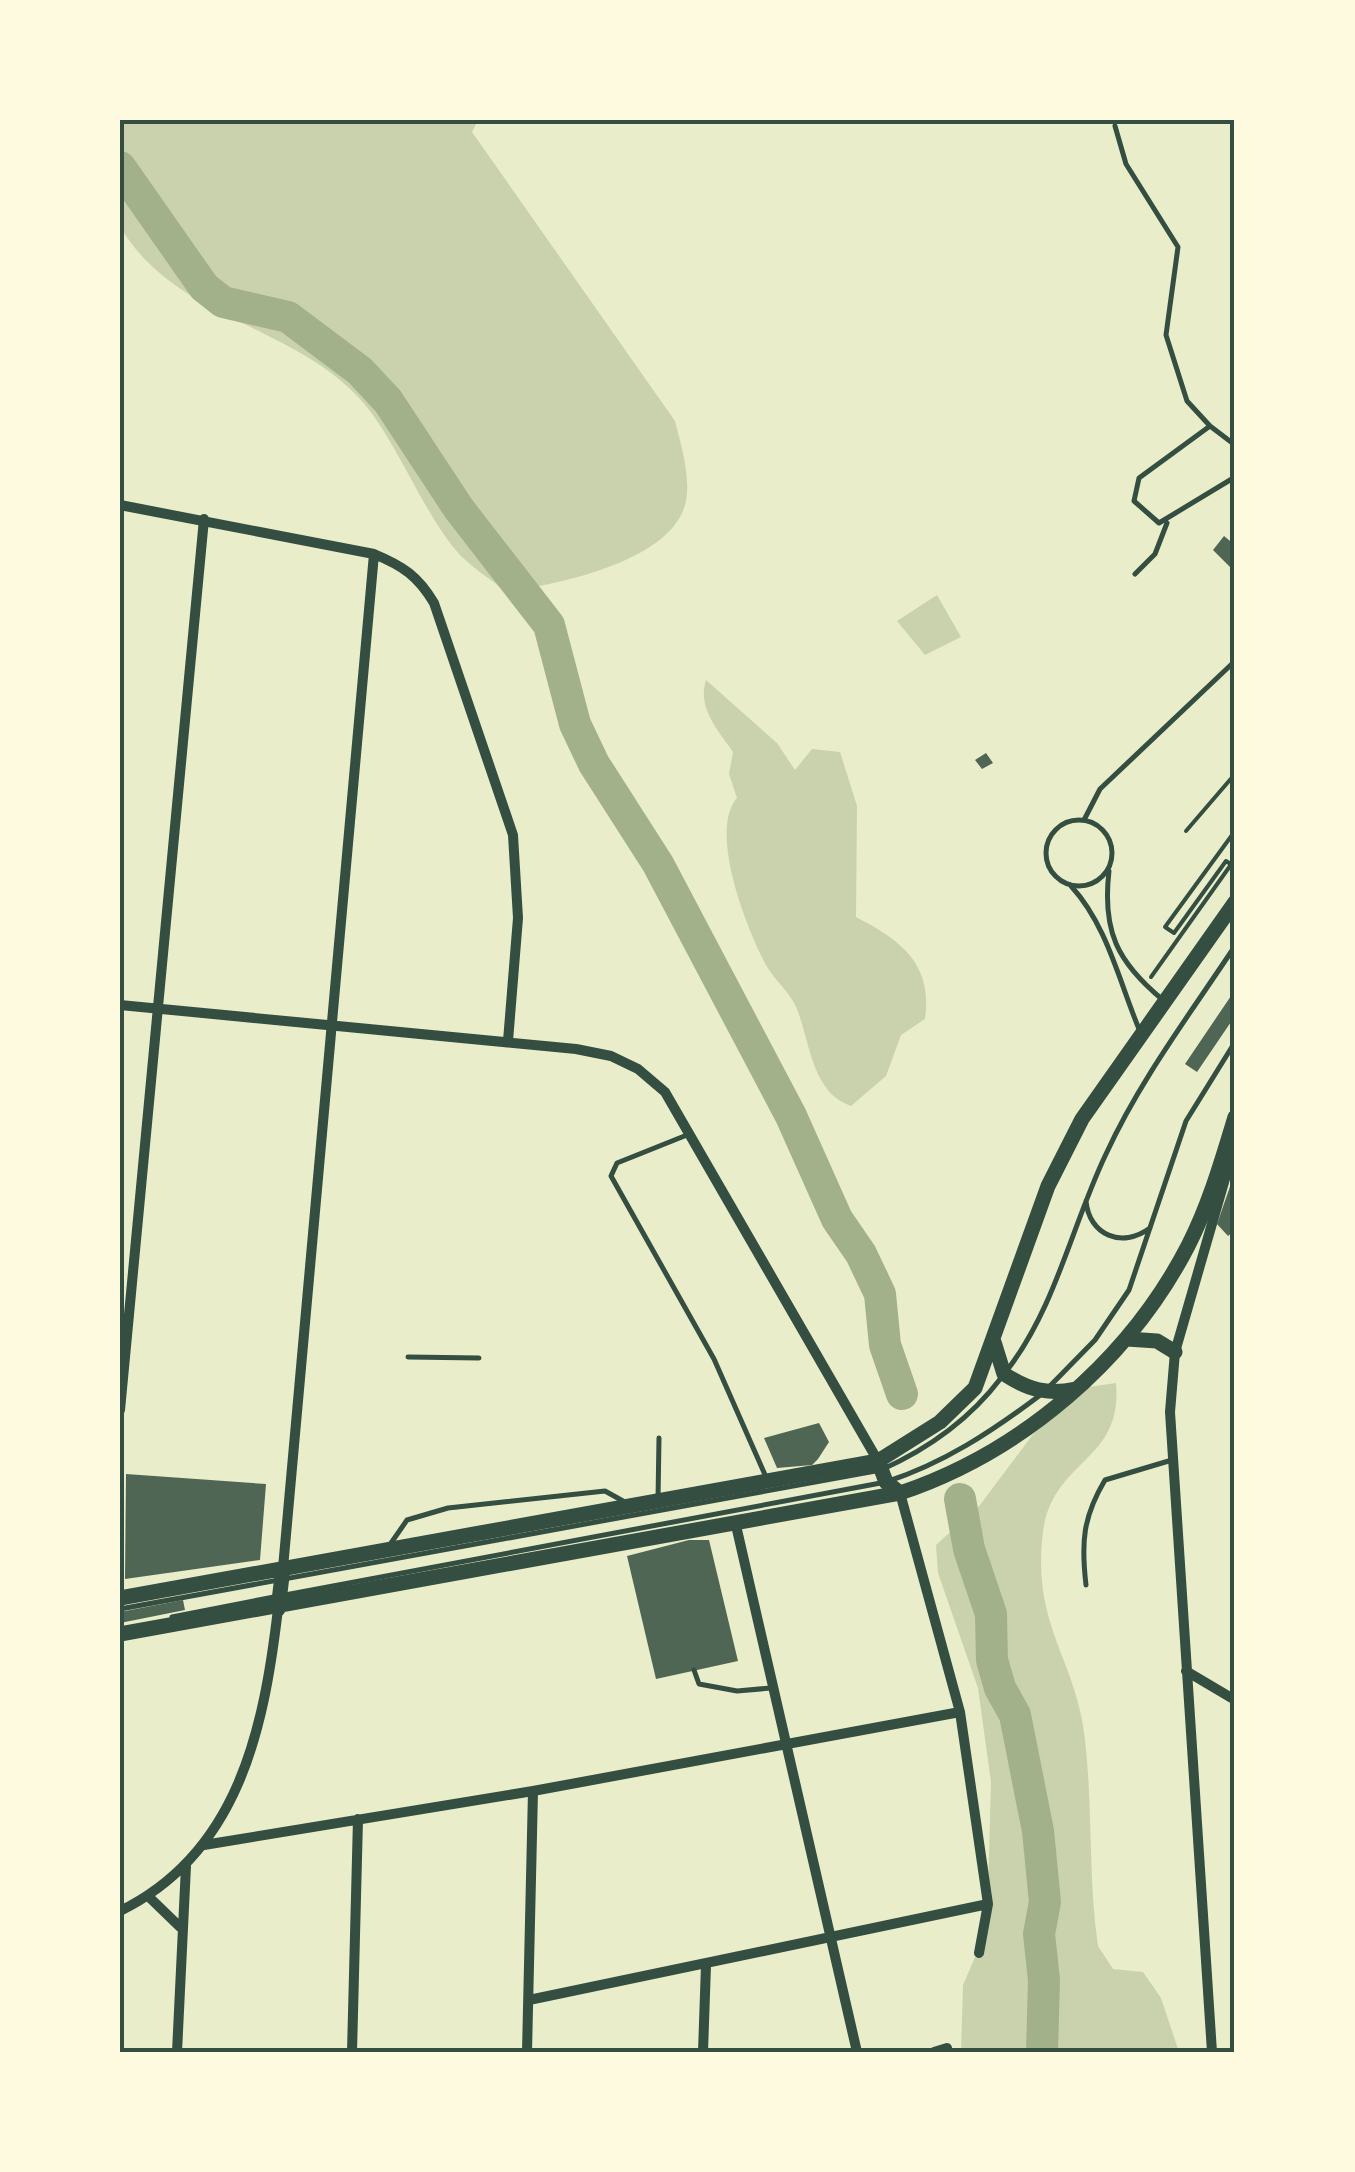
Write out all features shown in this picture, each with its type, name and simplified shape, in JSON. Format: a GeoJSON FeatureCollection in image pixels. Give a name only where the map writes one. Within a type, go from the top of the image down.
{"type":"FeatureCollection","features":[{"type":"Feature","properties":{"kind":"main road"},"geometry":{"type":"LineString","coordinates":[[120,1631],[281,1589],[386,1551],[768,1482],[882,1471],[975,1388],[1048,1186],[1082,1119],[1235,902]]}},
{"type":"Feature","properties":{"kind":"main road"},"geometry":{"type":"LineString","coordinates":[[120,1598],[281,1589],[648,1544],[735,1521],[900,1493],[955,1472],[1016,1436],[1076,1389],[1126,1338],[1188,1246],[1233,1141],[1235,1117]]}},
{"type":"Feature","properties":{"kind":"main road"},"geometry":{"type":"LineString","coordinates":[[1126,1338],[1157,1341],[1175,1352]]}},
{"type":"Feature","properties":{"kind":"main road"},"geometry":{"type":"LineString","coordinates":[[994,1342],[1004,1374],[1044,1393],[1076,1389]]}},
{"type":"Feature","properties":{"kind":"main road"},"geometry":{"type":"LineString","coordinates":[[882,1471],[900,1493]]}},
{"type":"Feature","properties":{"kind":"street"},"geometry":{"type":"LineString","coordinates":[[120,505],[374,554],[402,565],[420,580],[434,603],[506,804],[518,873],[508,1041]]}},
{"type":"Feature","properties":{"kind":"street"},"geometry":{"type":"LineString","coordinates":[[120,1410],[204,520]]}},
{"type":"Feature","properties":{"kind":"street"},"geometry":{"type":"LineString","coordinates":[[120,1911],[148,1896],[186,1866],[232,1803],[252,1756],[270,1674],[335,1026],[374,554]]}},
{"type":"Feature","properties":{"kind":"street"},"geometry":{"type":"LineString","coordinates":[[120,1005],[508,1041],[611,1056],[638,1068],[665,1092],[690,1133],[882,1471]]}},
{"type":"Feature","properties":{"kind":"street"},"geometry":{"type":"LineString","coordinates":[[1212,2052],[1172,1460],[1175,1352],[1233,1141]]}},
{"type":"Feature","properties":{"kind":"street"},"geometry":{"type":"LineString","coordinates":[[900,1493],[960,1712],[988,1904],[979,1953]]}},
{"type":"Feature","properties":{"kind":"street"},"geometry":{"type":"LineString","coordinates":[[735,1521],[857,2052]]}},
{"type":"Feature","properties":{"kind":"street"},"geometry":{"type":"LineString","coordinates":[[1186,1671],[1235,1700]]}},
{"type":"Feature","properties":{"kind":"street"},"geometry":{"type":"LineString","coordinates":[[204,1844],[533,1790],[960,1712]]}},
{"type":"Feature","properties":{"kind":"street"},"geometry":{"type":"LineString","coordinates":[[527,2052],[533,1790]]}},
{"type":"Feature","properties":{"kind":"street"},"geometry":{"type":"LineString","coordinates":[[352,2052],[358,1819]]}},
{"type":"Feature","properties":{"kind":"street"},"geometry":{"type":"LineString","coordinates":[[177,2052],[180,1927],[186,1866]]}},
{"type":"Feature","properties":{"kind":"street"},"geometry":{"type":"LineString","coordinates":[[148,1896],[180,1927]]}},
{"type":"Feature","properties":{"kind":"street"},"geometry":{"type":"LineString","coordinates":[[529,2000],[988,1904]]}},
{"type":"Feature","properties":{"kind":"street"},"geometry":{"type":"LineString","coordinates":[[703,2052],[706,1966]]}},
{"type":"Feature","properties":{"kind":"street"},"geometry":{"type":"LineString","coordinates":[[934,2052],[947,2048]]}},
{"type":"Feature","properties":{"kind":"lane"},"geometry":{"type":"LineString","coordinates":[[1115,126],[1126,164],[1178,247],[1166,336],[1187,401],[1210,426],[1235,444]]}},
{"type":"Feature","properties":{"kind":"lane"},"geometry":{"type":"LineString","coordinates":[[1168,521],[1149,519],[1134,501],[1133,489],[1139,478],[1210,426]]}},
{"type":"Feature","properties":{"kind":"lane"},"geometry":{"type":"LineString","coordinates":[[1135,574],[1155,554],[1168,521],[1235,477]]}},
{"type":"Feature","properties":{"kind":"lane"},"geometry":{"type":"LineString","coordinates":[[1084,820],[1100,790],[1235,660]]}},
{"type":"Feature","properties":{"kind":"lane"},"geometry":{"type":"LineString","coordinates":[[1141,1034],[1086,902],[1052,872],[1046,851],[1062,824],[1084,820],[1103,831],[1112,851],[1106,918],[1118,951],[1166,1002]]}},
{"type":"Feature","properties":{"kind":"lane"},"geometry":{"type":"LineString","coordinates":[[1069,884],[1090,884],[1110,862]]}},
{"type":"Feature","properties":{"kind":"lane"},"geometry":{"type":"LineString","coordinates":[[281,1589],[882,1471],[912,1456],[967,1417],[1023,1349],[1050,1296],[1086,1198],[1136,1097],[1235,946]]}},
{"type":"Feature","properties":{"kind":"lane"},"geometry":{"type":"LineString","coordinates":[[120,1609],[281,1589],[882,1471],[925,1470],[986,1436],[1044,1393],[1095,1340],[1130,1290],[1186,1121],[1235,1042]]}},
{"type":"Feature","properties":{"kind":"lane"},"geometry":{"type":"LineString","coordinates":[[690,1133],[617,1163],[611,1176],[714,1359],[768,1482]]}},
{"type":"Feature","properties":{"kind":"lane"},"geometry":{"type":"LineString","coordinates":[[1086,1198],[1088,1215],[1104,1234],[1128,1239],[1150,1228]]}},
{"type":"Feature","properties":{"kind":"lane"},"geometry":{"type":"LineString","coordinates":[[408,1357],[478,1358]]}},
{"type":"Feature","properties":{"kind":"lane"},"geometry":{"type":"LineString","coordinates":[[658,1500],[660,1438]]}},
{"type":"Feature","properties":{"kind":"lane"},"geometry":{"type":"LineString","coordinates":[[1086,1584],[1080,1538],[1090,1506],[1106,1480],[1172,1460]]}},
{"type":"Feature","properties":{"kind":"lane"},"geometry":{"type":"LineString","coordinates":[[386,1551],[407,1520],[448,1508],[604,1491],[629,1506]]}},
{"type":"Feature","properties":{"kind":"lane"},"geometry":{"type":"LineString","coordinates":[[694,1670],[700,1684],[737,1692],[774,1688]]}},
{"type":"Feature","properties":{"kind":"path"},"geometry":{"type":"LineString","coordinates":[[1186,832],[1235,774]]}},
{"type":"Feature","properties":{"kind":"path"},"geometry":{"type":"LineString","coordinates":[[1235,831],[1166,927],[1174,933],[1226,861],[1235,867]]}},
{"type":"Feature","properties":{"kind":"path"},"geometry":{"type":"LineString","coordinates":[[1146,985],[1235,859]]}},
{"type":"Feature","properties":{"kind":"green space"},"geometry":{"type":"Polygon","coordinates":[[[120,120],[478,120],[472,132],[675,421],[687,485],[685,505],[675,525],[658,542],[609,567],[506,592],[454,548],[372,414],[333,374],[201,301],[142,257],[120,226],[120,120]]]}},
{"type":"Feature","properties":{"kind":"green space"},"geometry":{"type":"Polygon","coordinates":[[[937,595],[961,637],[925,655],[897,621],[937,595]]]}},
{"type":"Feature","properties":{"kind":"green space"},"geometry":{"type":"Polygon","coordinates":[[[706,680],[777,743],[795,770],[812,749],[840,752],[857,806],[856,917],[899,945],[918,968],[924,983],[925,1019],[901,1035],[886,1076],[851,1106],[828,1090],[820,1078],[797,1009],[766,965],[749,929],[728,856],[729,813],[737,798],[729,774],[733,752],[707,709],[706,680]]]}},
{"type":"Feature","properties":{"kind":"green space"},"geometry":{"type":"Polygon","coordinates":[[[1116,1383],[1109,1430],[1072,1473],[1049,1508],[1043,1532],[1043,1593],[1073,1687],[1085,1740],[1098,1946],[1113,1969],[1143,1972],[1161,1998],[1179,2052],[961,2052],[963,1985],[987,1929],[991,1782],[978,1688],[938,1573],[936,1545],[980,1505],[1040,1425],[1089,1387],[1116,1383]]]}},
{"type":"Feature","properties":{"kind":"building"},"geometry":{"type":"Polygon","coordinates":[[[1224,536],[1235,545],[1235,572],[1213,550],[1224,536]]]}},
{"type":"Feature","properties":{"kind":"building"},"geometry":{"type":"Polygon","coordinates":[[[986,753],[993,763],[982,769],[975,760],[986,753]]]}},
{"type":"Feature","properties":{"kind":"building"},"geometry":{"type":"Polygon","coordinates":[[[1235,990],[1235,1016],[1197,1072],[1185,1064],[1235,990]]]}},
{"type":"Feature","properties":{"kind":"building"},"geometry":{"type":"Polygon","coordinates":[[[1234,1175],[1235,1230],[1228,1236],[1217,1224],[1234,1175]]]}},
{"type":"Feature","properties":{"kind":"building"},"geometry":{"type":"Polygon","coordinates":[[[819,1423],[829,1442],[818,1459],[812,1465],[777,1468],[764,1438],[819,1423]]]}},
{"type":"Feature","properties":{"kind":"building"},"geometry":{"type":"Polygon","coordinates":[[[126,1474],[266,1484],[260,1560],[125,1579],[126,1474]]]}},
{"type":"Feature","properties":{"kind":"building"},"geometry":{"type":"Polygon","coordinates":[[[689,1540],[709,1540],[738,1661],[656,1679],[627,1556],[689,1540]]]}},
{"type":"Feature","properties":{"kind":"building"},"geometry":{"type":"Polygon","coordinates":[[[183,1600],[185,1610],[120,1623],[120,1612],[183,1600]]]}},
{"type":"Feature","properties":{"kind":"waterway"},"geometry":{"type":"LineString","coordinates":[[120,167],[204,287],[223,302],[288,317],[360,371],[388,401],[459,509],[549,625],[575,724],[594,764],[658,864],[791,1116],[837,1219],[861,1254],[880,1294],[885,1345],[902,1394]]}},
{"type":"Feature","properties":{"kind":"waterway"},"geometry":{"type":"LineString","coordinates":[[960,1499],[969,1549],[991,1614],[992,1660],[1000,1688],[1015,1715],[1038,1831],[1045,1902],[1039,1934],[1044,1980],[1042,2052]]}}]}
